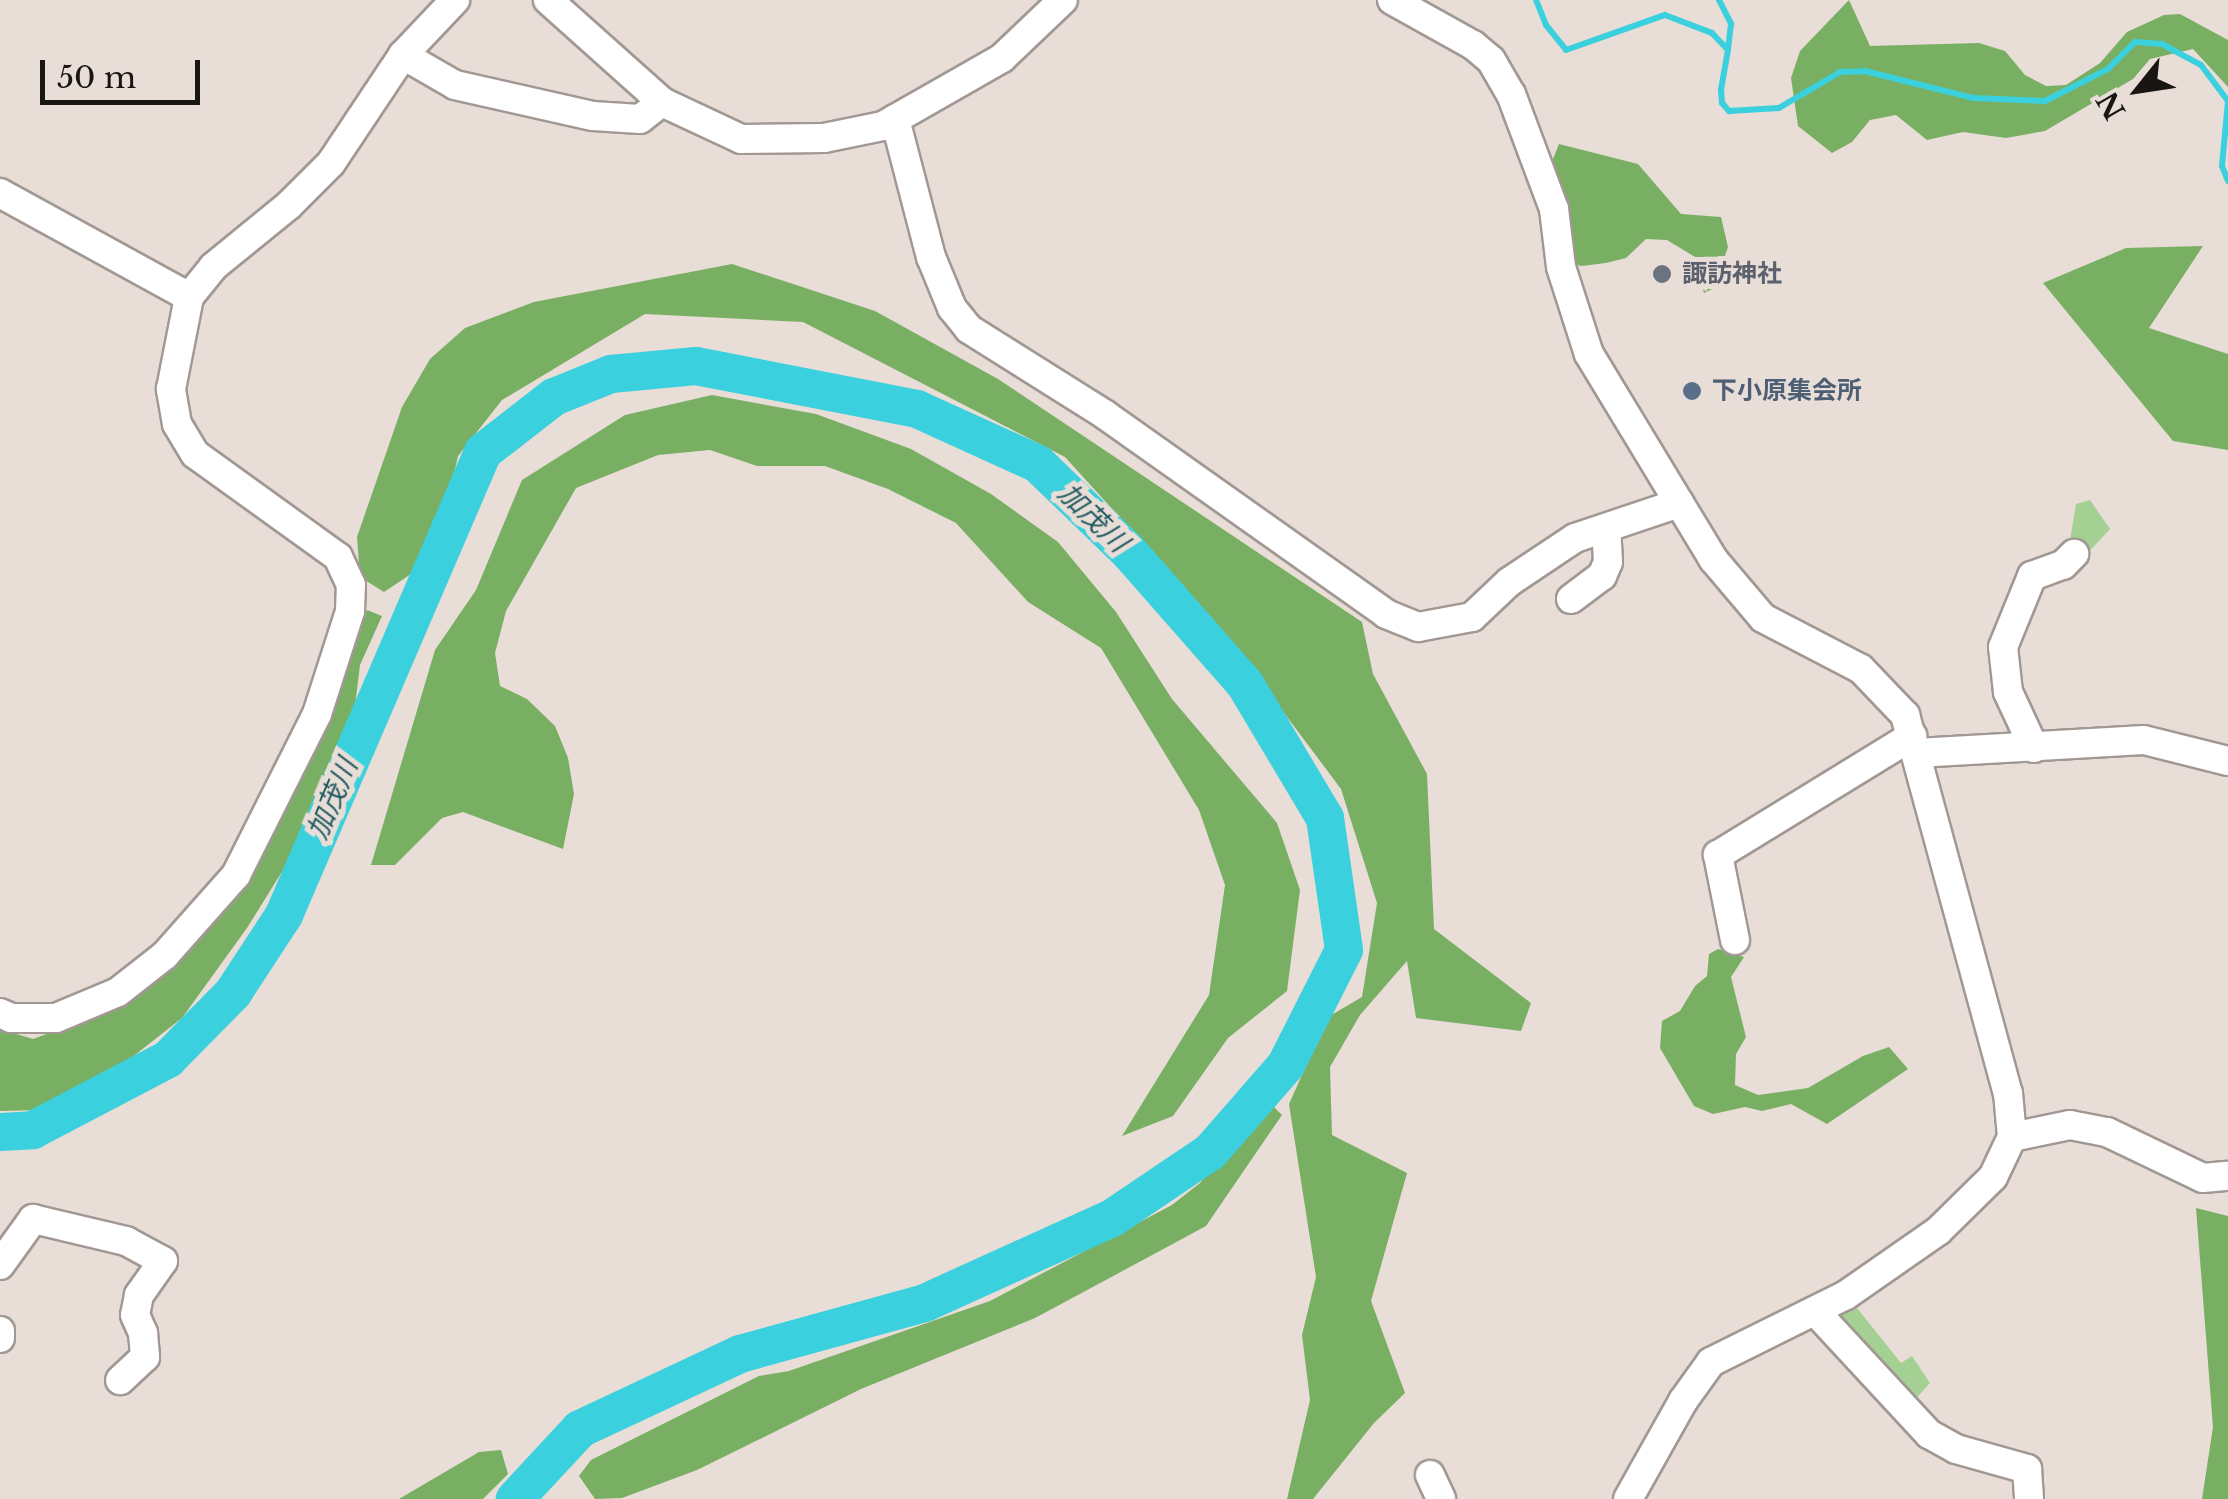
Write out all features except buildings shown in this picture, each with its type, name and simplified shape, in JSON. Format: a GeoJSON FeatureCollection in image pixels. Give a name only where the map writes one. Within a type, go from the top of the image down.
{"type":"FeatureCollection","features":[{"type":"Feature","properties":{"kind":"street"},"geometry":{"type":"LineString","coordinates":[[0,1012],[10,1018],[56,1018],[118,992],[164,956],[236,875],[317,714],[350,611],[351,586],[338,557],[196,454],[177,424],[171,389],[189,297],[213,267],[290,206],[331,163],[403,55],[455,0]]}},
{"type":"Feature","properties":{"kind":"street"},"geometry":{"type":"LineString","coordinates":[[550,1],[662,102],[741,139],[824,138],[884,126],[1002,58],[1063,0]]}},
{"type":"Feature","properties":{"kind":"street"},"geometry":{"type":"LineString","coordinates":[[1392,0],[1473,45],[1490,60],[1511,94],[1554,209],[1561,268],[1589,354],[1713,559],[1763,618],[1861,670],[1906,715],[2008,1093],[2012,1137],[1993,1177],[1938,1230],[1816,1311],[1711,1362],[1655,1447],[1628,1499]]}},
{"type":"Feature","properties":{"kind":"street"},"geometry":{"type":"LineString","coordinates":[[403,55],[455,85],[592,116],[640,119],[662,102]]}},
{"type":"Feature","properties":{"kind":"street"},"geometry":{"type":"LineString","coordinates":[[895,118],[930,257],[952,308],[969,329],[1104,414],[1386,614],[1418,628],[1472,617],[1525,571],[1575,538],[1679,503]]}},
{"type":"Feature","properties":{"kind":"street"},"geometry":{"type":"LineString","coordinates":[[0,193],[189,297]]}},
{"type":"Feature","properties":{"kind":"street"},"geometry":{"type":"LineString","coordinates":[[1571,599],[1602,576],[1608,562],[1606,528]]}},
{"type":"Feature","properties":{"kind":"street"},"geometry":{"type":"LineString","coordinates":[[2034,748],[2008,692],[2003,647],[2032,576],[2062,565],[2074,554]]}},
{"type":"Feature","properties":{"kind":"street"},"geometry":{"type":"LineString","coordinates":[[1735,940],[1718,855],[1914,745],[2034,748],[2144,740],[2228,760]]}},
{"type":"Feature","properties":{"kind":"street"},"geometry":{"type":"LineString","coordinates":[[2012,1137],[2070,1125],[2107,1132],[2204,1178],[2228,1176]]}},
{"type":"Feature","properties":{"kind":"street"},"geometry":{"type":"LineString","coordinates":[[0,1266],[33,1219],[126,1241],[163,1261],[138,1295],[135,1315],[143,1333],[145,1357],[120,1380]]}},
{"type":"Feature","properties":{"kind":"street"},"geometry":{"type":"LineString","coordinates":[[1816,1311],[1929,1434],[1956,1449],[2028,1468],[2029,1499]]}},
{"type":"Feature","properties":{"kind":"green space"},"geometry":{"type":"Polygon","coordinates":[[[1849,0],[1870,46],[1979,43],[2005,51],[2025,75],[2046,86],[2066,85],[2100,63],[2127,32],[2164,15],[2180,14],[2228,40],[2228,87],[2193,49],[2150,59],[2133,79],[2045,131],[2006,138],[1963,132],[1927,140],[1896,115],[1870,120],[1852,142],[1832,153],[1798,126],[1791,78],[1800,51],[1849,0]]]}},
{"type":"Feature","properties":{"kind":"green space"},"geometry":{"type":"Polygon","coordinates":[[[1559,144],[1638,164],[1681,214],[1721,217],[1728,247],[1714,288],[1704,293],[1695,257],[1667,240],[1646,239],[1626,258],[1606,263],[1581,266],[1568,262],[1553,159],[1559,144]]]}},
{"type":"Feature","properties":{"kind":"green space"},"geometry":{"type":"Polygon","coordinates":[[[2203,246],[2149,328],[2228,354],[2228,450],[2173,441],[2043,283],[2126,248],[2203,246]]]}},
{"type":"Feature","properties":{"kind":"green space"},"geometry":{"type":"Polygon","coordinates":[[[732,264],[875,311],[998,379],[1362,622],[1373,674],[1427,774],[1434,929],[1531,1003],[1521,1031],[1416,1018],[1407,961],[1360,1015],[1330,1067],[1332,1135],[1407,1173],[1371,1301],[1405,1393],[1374,1423],[1313,1499],[1287,1499],[1310,1400],[1302,1335],[1316,1277],[1289,1104],[1328,1017],[1362,997],[1377,903],[1341,789],[1222,630],[1065,457],[803,322],[645,314],[502,400],[458,456],[443,523],[417,570],[384,592],[360,577],[357,537],[402,407],[430,359],[465,328],[534,302],[732,264]]]}},
{"type":"Feature","properties":{"kind":"green space"},"geometry":{"type":"Polygon","coordinates":[[[712,395],[816,414],[911,449],[991,494],[1058,542],[1116,612],[1172,699],[1277,823],[1300,890],[1287,991],[1228,1038],[1173,1116],[1122,1136],[1209,995],[1225,885],[1199,810],[1101,648],[1028,602],[956,523],[888,489],[825,466],[757,466],[710,450],[658,455],[576,488],[506,611],[495,653],[500,686],[527,699],[555,726],[568,758],[574,794],[563,849],[463,812],[442,818],[395,865],[371,865],[435,650],[476,590],[522,480],[625,415],[712,395]]]}},
{"type":"Feature","properties":{"kind":"green space"},"geometry":{"type":"Polygon","coordinates":[[[2090,500],[2110,529],[2085,556],[2070,540],[2076,504],[2090,500]]]}},
{"type":"Feature","properties":{"kind":"green space"},"geometry":{"type":"Polygon","coordinates":[[[367,610],[382,616],[360,665],[352,731],[311,825],[247,928],[182,1018],[117,1069],[41,1110],[0,1111],[0,1029],[33,1039],[104,1013],[157,972],[243,878],[367,610]]]}},
{"type":"Feature","properties":{"kind":"green space"},"geometry":{"type":"Polygon","coordinates":[[[1718,949],[1744,957],[1731,977],[1746,1037],[1736,1054],[1735,1085],[1758,1095],[1808,1088],[1863,1056],[1889,1047],[1908,1069],[1827,1124],[1791,1104],[1762,1111],[1745,1107],[1713,1114],[1694,1106],[1660,1048],[1662,1021],[1680,1011],[1695,986],[1707,976],[1709,954],[1718,949]]]}},
{"type":"Feature","properties":{"kind":"green space"},"geometry":{"type":"Polygon","coordinates":[[[1270,1103],[1282,1115],[1206,1226],[1035,1318],[861,1389],[697,1470],[622,1498],[595,1499],[579,1476],[591,1460],[759,1376],[789,1371],[990,1301],[1172,1205],[1200,1183],[1270,1103]]]}},
{"type":"Feature","properties":{"kind":"green space"},"geometry":{"type":"Polygon","coordinates":[[[2196,1208],[2228,1216],[2228,1499],[2202,1499],[2213,1427],[2196,1208]]]}},
{"type":"Feature","properties":{"kind":"green space"},"geometry":{"type":"Polygon","coordinates":[[[1853,1303],[1901,1363],[1912,1356],[1930,1383],[1912,1403],[1830,1317],[1853,1303]]]}},
{"type":"Feature","properties":{"kind":"green space"},"geometry":{"type":"Polygon","coordinates":[[[501,1450],[508,1474],[483,1499],[399,1499],[479,1452],[501,1450]]]}},
{"type":"Feature","properties":{"kind":"waterway"},"geometry":{"type":"LineString","coordinates":[[1536,0],[1546,25],[1566,50],[1665,15],[1712,33],[1728,50],[1721,89],[1722,103],[1729,111],[1779,108],[1840,72],[1865,71],[1973,98],[2045,101],[2108,69],[2135,42],[2162,44],[2201,65],[2228,101],[2222,166],[2228,181]]}},
{"type":"Feature","properties":{"kind":"waterway"},"geometry":{"type":"LineString","coordinates":[[1719,0],[1731,24],[1728,50]]}},
{"type":"Feature","properties":{"kind":"waterway","name":"加茂川"},"geometry":{"type":"LineString","coordinates":[[0,1132],[33,1130],[168,1059],[233,993],[284,915],[483,452],[554,397],[611,374],[696,366],[917,409],[1038,464],[1129,552],[1245,684],[1325,818],[1344,950],[1286,1065],[1210,1152],[1112,1218],[925,1303],[740,1354],[580,1429],[515,1499]]}},
{"type":"Feature","properties":{"kind":"place","name":"諏訪神社"},"geometry":{"type":"Point","coordinates":[1662,274]}},
{"type":"Feature","properties":{"kind":"place","name":"下小原集会所"},"geometry":{"type":"Point","coordinates":[1692,391]}}]}
